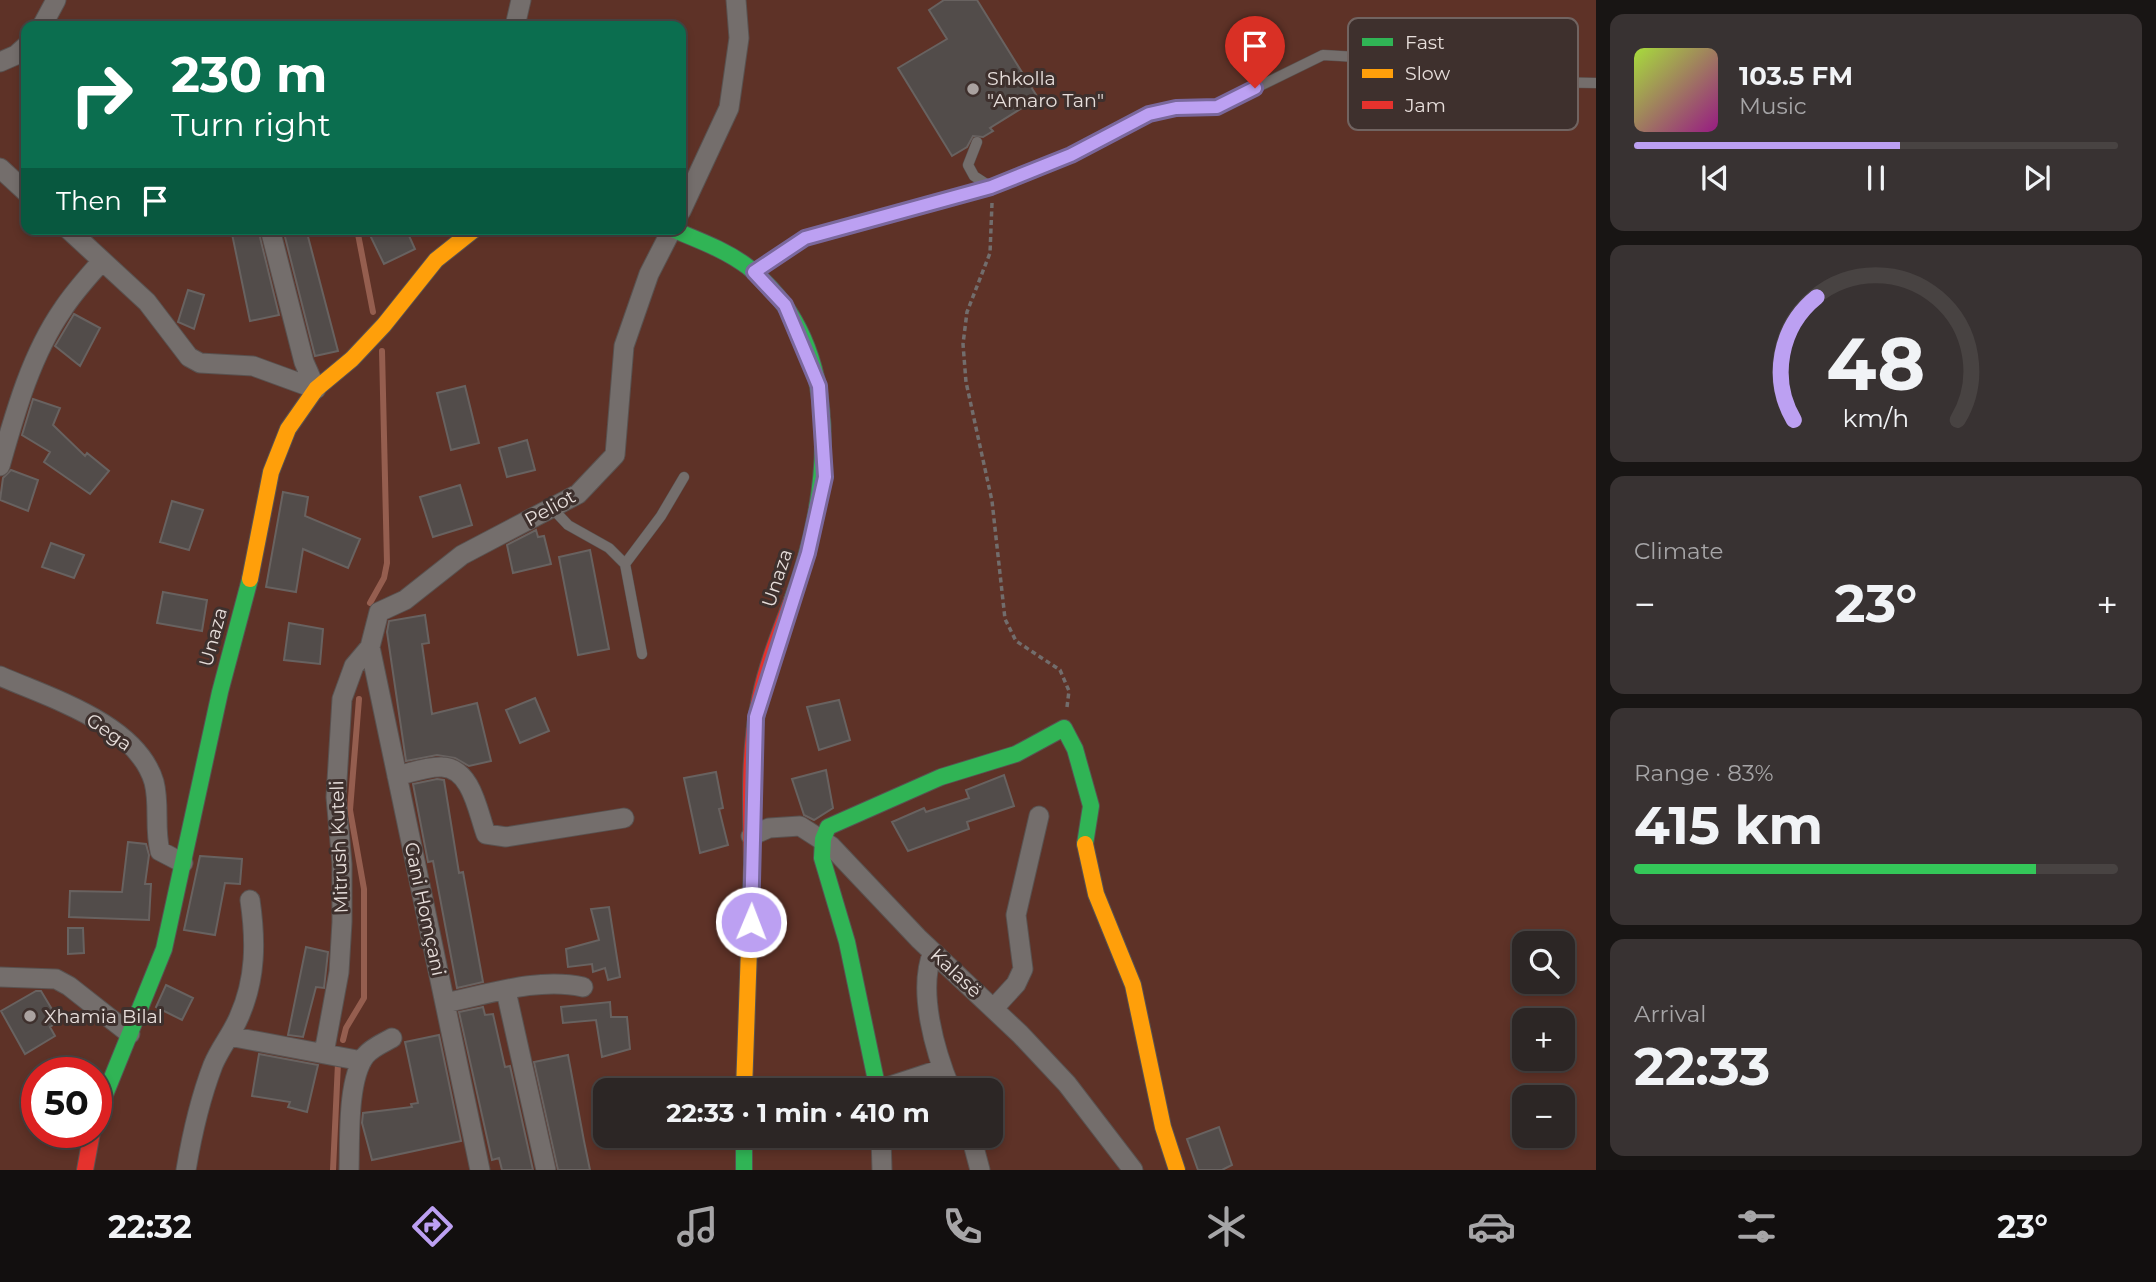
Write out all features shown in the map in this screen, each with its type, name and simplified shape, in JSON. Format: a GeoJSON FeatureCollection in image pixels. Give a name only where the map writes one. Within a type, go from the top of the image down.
{"type":"FeatureCollection","features":[{"type":"Feature","properties":{"kind":"main road","name":"Unaza"},"geometry":{"type":"LineString","coordinates":[[112,1072],[164,949],[220,692],[250,580],[271,472],[288,429],[316,389],[352,359],[384,325],[436,260],[467,235]]}},
{"type":"Feature","properties":{"kind":"main road","name":"Unaza"},"geometry":{"type":"LineString","coordinates":[[686,235],[718,249],[754,272],[785,305],[819,386],[825,477],[808,553],[756,717],[744,1078]]}},
{"type":"Feature","properties":{"kind":"main road"},"geometry":{"type":"LineString","coordinates":[[875,1078],[847,942],[822,858],[823,839],[828,827],[942,777],[1016,754],[1064,728],[1075,749],[1091,806],[1084,839],[1096,894],[1133,985],[1163,1127],[1177,1170]]}},
{"type":"Feature","properties":{"kind":"main road"},"geometry":{"type":"LineString","coordinates":[[85,1170],[89,1148]]}},
{"type":"Feature","properties":{"kind":"main road"},"geometry":{"type":"LineString","coordinates":[[744,1148],[744,1170]]}},
{"type":"Feature","properties":{"kind":"street"},"geometry":{"type":"LineString","coordinates":[[45,21],[56,0]]}},
{"type":"Feature","properties":{"kind":"street"},"geometry":{"type":"LineString","coordinates":[[516,21],[521,0]]}},
{"type":"Feature","properties":{"kind":"street"},"geometry":{"type":"LineString","coordinates":[[686,200],[729,108],[739,38],[736,0]]}},
{"type":"Feature","properties":{"kind":"street"},"geometry":{"type":"LineString","coordinates":[[0,62],[21,50]]}},
{"type":"Feature","properties":{"kind":"street"},"geometry":{"type":"LineString","coordinates":[[0,168],[21,187]]}},
{"type":"Feature","properties":{"kind":"street"},"geometry":{"type":"LineString","coordinates":[[74,235],[147,302],[189,357],[200,363],[253,366],[316,389]]}},
{"type":"Feature","properties":{"kind":"street"},"geometry":{"type":"LineString","coordinates":[[272,235],[304,362],[316,389]]}},
{"type":"Feature","properties":{"kind":"street","name":"Peliot"},"geometry":{"type":"LineString","coordinates":[[370,648],[379,612],[405,600],[462,555],[578,495],[615,455],[624,346],[649,274],[669,235]]}},
{"type":"Feature","properties":{"kind":"street"},"geometry":{"type":"LineString","coordinates":[[0,466],[13,421],[48,335],[63,308],[101,262]]}},
{"type":"Feature","properties":{"kind":"street","name":"Gani Homçani"},"geometry":{"type":"LineString","coordinates":[[370,648],[480,1170]]}},
{"type":"Feature","properties":{"kind":"street","name":"Mitrush Kuteli"},"geometry":{"type":"LineString","coordinates":[[324,1053],[339,972],[342,922],[342,864],[336,797],[339,725],[348,681],[370,648]]}},
{"type":"Feature","properties":{"kind":"street","name":"Gega"},"geometry":{"type":"LineString","coordinates":[[0,676],[95,719],[134,747],[153,780],[160,851],[183,863]]}},
{"type":"Feature","properties":{"kind":"street"},"geometry":{"type":"LineString","coordinates":[[397,776],[442,767],[461,776],[471,790],[486,834],[490,836],[506,838],[624,818]]}},
{"type":"Feature","properties":{"kind":"street"},"geometry":{"type":"LineString","coordinates":[[994,1009],[1016,984],[1023,969],[1016,915],[1039,816]]}},
{"type":"Feature","properties":{"kind":"street","name":"Kalasë"},"geometry":{"type":"LineString","coordinates":[[751,836],[786,825],[800,826],[823,839],[1067,1084],[1133,1170]]}},
{"type":"Feature","properties":{"kind":"street"},"geometry":{"type":"LineString","coordinates":[[186,1170],[197,1111],[219,1051],[239,1018],[253,973],[254,930],[250,900]]}},
{"type":"Feature","properties":{"kind":"street"},"geometry":{"type":"LineString","coordinates":[[933,952],[926,970],[925,986],[946,1078]]}},
{"type":"Feature","properties":{"kind":"street"},"geometry":{"type":"LineString","coordinates":[[0,977],[56,979],[69,986],[130,1034]]}},
{"type":"Feature","properties":{"kind":"street"},"geometry":{"type":"LineString","coordinates":[[444,1003],[546,983],[564,983],[583,988]]}},
{"type":"Feature","properties":{"kind":"street"},"geometry":{"type":"LineString","coordinates":[[506,991],[546,1170]]}},
{"type":"Feature","properties":{"kind":"street"},"geometry":{"type":"LineString","coordinates":[[229,1036],[362,1061]]}},
{"type":"Feature","properties":{"kind":"street"},"geometry":{"type":"LineString","coordinates":[[349,1170],[355,1083],[362,1061],[366,1055],[392,1038]]}},
{"type":"Feature","properties":{"kind":"street"},"geometry":{"type":"LineString","coordinates":[[915,1078],[942,1069]]}},
{"type":"Feature","properties":{"kind":"street"},"geometry":{"type":"LineString","coordinates":[[881,1148],[882,1170]]}},
{"type":"Feature","properties":{"kind":"street"},"geometry":{"type":"LineString","coordinates":[[974,1148],[979,1170]]}},
{"type":"Feature","properties":{"kind":"lane"},"geometry":{"type":"LineString","coordinates":[[754,272],[805,238],[991,187],[1071,155],[1149,114],[1176,108],[1198,110],[1226,103],[1293,66],[1323,55],[1348,56]]}},
{"type":"Feature","properties":{"kind":"lane"},"geometry":{"type":"LineString","coordinates":[[1578,84],[1596,83]]}},
{"type":"Feature","properties":{"kind":"lane"},"geometry":{"type":"LineString","coordinates":[[977,142],[968,166],[974,176],[991,187]]}},
{"type":"Feature","properties":{"kind":"lane"},"geometry":{"type":"LineString","coordinates":[[625,564],[645,539],[684,477]]}},
{"type":"Feature","properties":{"kind":"lane"},"geometry":{"type":"LineString","coordinates":[[552,508],[568,525],[609,548],[625,564],[642,653]]}},
{"type":"Feature","properties":{"kind":"path"},"geometry":{"type":"LineString","coordinates":[[991,187],[992,241],[967,312],[963,344],[965,382],[992,501],[1005,619],[1016,641],[1060,670],[1069,691],[1064,728]]}},
{"type":"Feature","properties":{"kind":"shaded area"},"geometry":{"type":"Polygon","coordinates":[[[0,0],[1596,0],[1596,1170],[0,1170],[0,0]]]}},
{"type":"Feature","properties":{"kind":"building","name":"Shkolla \"Amaro Tan\""},"geometry":{"type":"Polygon","coordinates":[[[944,0],[977,0],[1038,98],[990,128],[993,131],[983,137],[973,136],[967,147],[952,156],[898,68],[947,39],[929,10],[944,0]]]}},
{"type":"Feature","properties":{"kind":"building"},"geometry":{"type":"Polygon","coordinates":[[[232,235],[259,235],[279,315],[250,321],[232,235]]]}},
{"type":"Feature","properties":{"kind":"building"},"geometry":{"type":"Polygon","coordinates":[[[285,235],[308,235],[338,351],[315,356],[285,235]]]}},
{"type":"Feature","properties":{"kind":"building"},"geometry":{"type":"Polygon","coordinates":[[[370,235],[409,235],[415,249],[384,264],[370,235]]]}},
{"type":"Feature","properties":{"kind":"building"},"geometry":{"type":"Polygon","coordinates":[[[188,290],[204,295],[194,329],[178,322],[188,290]]]}},
{"type":"Feature","properties":{"kind":"building"},"geometry":{"type":"Polygon","coordinates":[[[74,314],[100,328],[80,366],[55,346],[74,314]]]}},
{"type":"Feature","properties":{"kind":"building"},"geometry":{"type":"Polygon","coordinates":[[[465,386],[479,443],[451,450],[437,393],[465,386]]]}},
{"type":"Feature","properties":{"kind":"building"},"geometry":{"type":"Polygon","coordinates":[[[33,399],[60,408],[53,425],[85,456],[87,453],[109,471],[90,494],[44,462],[50,452],[22,435],[33,399]]]}},
{"type":"Feature","properties":{"kind":"building"},"geometry":{"type":"Polygon","coordinates":[[[527,440],[535,470],[507,477],[499,448],[527,440]]]}},
{"type":"Feature","properties":{"kind":"building"},"geometry":{"type":"Polygon","coordinates":[[[11,470],[38,480],[28,511],[0,500],[3,478],[11,470]]]}},
{"type":"Feature","properties":{"kind":"building"},"geometry":{"type":"Polygon","coordinates":[[[460,485],[472,525],[433,537],[420,497],[460,485]]]}},
{"type":"Feature","properties":{"kind":"building"},"geometry":{"type":"Polygon","coordinates":[[[283,492],[308,497],[305,516],[360,539],[348,568],[303,549],[296,592],[266,587],[283,492]]]}},
{"type":"Feature","properties":{"kind":"building"},"geometry":{"type":"Polygon","coordinates":[[[172,501],[203,510],[189,550],[160,542],[172,501]]]}},
{"type":"Feature","properties":{"kind":"building"},"geometry":{"type":"Polygon","coordinates":[[[536,530],[538,537],[544,536],[551,564],[513,573],[507,545],[536,530]]]}},
{"type":"Feature","properties":{"kind":"building"},"geometry":{"type":"Polygon","coordinates":[[[51,543],[84,555],[74,578],[42,567],[51,543]]]}},
{"type":"Feature","properties":{"kind":"building"},"geometry":{"type":"Polygon","coordinates":[[[590,550],[609,649],[578,655],[559,557],[590,550]]]}},
{"type":"Feature","properties":{"kind":"building"},"geometry":{"type":"Polygon","coordinates":[[[163,592],[207,600],[202,631],[157,623],[163,592]]]}},
{"type":"Feature","properties":{"kind":"building"},"geometry":{"type":"Polygon","coordinates":[[[425,615],[429,643],[422,644],[432,714],[477,703],[491,761],[469,766],[455,758],[437,755],[406,761],[387,632],[389,621],[425,615]]]}},
{"type":"Feature","properties":{"kind":"building"},"geometry":{"type":"Polygon","coordinates":[[[289,623],[323,629],[320,664],[284,660],[289,623]]]}},
{"type":"Feature","properties":{"kind":"building"},"geometry":{"type":"Polygon","coordinates":[[[535,698],[549,731],[520,743],[506,710],[535,698]]]}},
{"type":"Feature","properties":{"kind":"building"},"geometry":{"type":"Polygon","coordinates":[[[839,700],[850,740],[819,750],[807,707],[839,700]]]}},
{"type":"Feature","properties":{"kind":"building"},"geometry":{"type":"Polygon","coordinates":[[[826,770],[833,808],[814,820],[804,815],[792,779],[826,770]]]}},
{"type":"Feature","properties":{"kind":"building"},"geometry":{"type":"Polygon","coordinates":[[[716,772],[723,808],[719,809],[728,845],[700,853],[684,778],[716,772]]]}},
{"type":"Feature","properties":{"kind":"building"},"geometry":{"type":"Polygon","coordinates":[[[1004,775],[1014,806],[967,822],[969,829],[908,851],[892,822],[924,808],[926,812],[969,798],[966,790],[1004,775]]]}},
{"type":"Feature","properties":{"kind":"building"},"geometry":{"type":"Polygon","coordinates":[[[444,780],[459,873],[463,872],[483,982],[457,988],[433,861],[428,862],[413,784],[444,780]]]}},
{"type":"Feature","properties":{"kind":"building"},"geometry":{"type":"Polygon","coordinates":[[[128,842],[146,844],[149,855],[145,884],[151,884],[149,920],[69,917],[70,891],[122,892],[128,842]]]}},
{"type":"Feature","properties":{"kind":"building"},"geometry":{"type":"Polygon","coordinates":[[[200,856],[242,859],[240,884],[225,883],[215,935],[184,930],[200,856]]]}},
{"type":"Feature","properties":{"kind":"building"},"geometry":{"type":"Polygon","coordinates":[[[609,907],[620,977],[608,980],[605,968],[593,972],[592,964],[568,967],[566,949],[599,940],[591,909],[609,907]]]}},
{"type":"Feature","properties":{"kind":"building"},"geometry":{"type":"Polygon","coordinates":[[[68,928],[83,928],[84,953],[68,954],[68,928]]]}},
{"type":"Feature","properties":{"kind":"building"},"geometry":{"type":"Polygon","coordinates":[[[306,947],[328,952],[324,988],[316,987],[303,1037],[288,1035],[306,947]]]}},
{"type":"Feature","properties":{"kind":"building"},"geometry":{"type":"Polygon","coordinates":[[[166,985],[193,998],[182,1020],[156,1007],[166,985]]]}},
{"type":"Feature","properties":{"kind":"building","name":"Xhamia Bilal"},"geometry":{"type":"Polygon","coordinates":[[[36,991],[41,991],[59,1021],[50,1027],[55,1036],[25,1054],[1,1011],[36,991]]]}},
{"type":"Feature","properties":{"kind":"building"},"geometry":{"type":"Polygon","coordinates":[[[610,1002],[611,1017],[627,1017],[630,1049],[602,1057],[596,1020],[563,1023],[561,1007],[610,1002]]]}},
{"type":"Feature","properties":{"kind":"building"},"geometry":{"type":"Polygon","coordinates":[[[483,1007],[485,1015],[493,1014],[505,1067],[510,1066],[533,1170],[502,1170],[499,1158],[492,1160],[459,1012],[483,1007]]]}},
{"type":"Feature","properties":{"kind":"building"},"geometry":{"type":"Polygon","coordinates":[[[439,1035],[461,1141],[372,1160],[362,1123],[363,1113],[412,1107],[411,1104],[418,1103],[405,1042],[439,1035]]]}},
{"type":"Feature","properties":{"kind":"building"},"geometry":{"type":"Polygon","coordinates":[[[259,1054],[318,1065],[307,1112],[288,1107],[290,1102],[252,1096],[259,1054]]]}},
{"type":"Feature","properties":{"kind":"building"},"geometry":{"type":"Polygon","coordinates":[[[568,1055],[590,1170],[558,1170],[534,1062],[568,1055]]]}},
{"type":"Feature","properties":{"kind":"building"},"geometry":{"type":"Polygon","coordinates":[[[1219,1127],[1232,1165],[1222,1170],[1198,1170],[1187,1139],[1219,1127]]]}},
{"type":"Feature","properties":{"kind":"waterway"},"geometry":{"type":"LineString","coordinates":[[358,235],[373,312]]}},
{"type":"Feature","properties":{"kind":"waterway"},"geometry":{"type":"LineString","coordinates":[[370,603],[384,578],[387,563],[382,351]]}},
{"type":"Feature","properties":{"kind":"waterway"},"geometry":{"type":"LineString","coordinates":[[343,1040],[346,1028],[364,998],[364,889],[350,810],[359,699]]}},
{"type":"Feature","properties":{"kind":"waterway"},"geometry":{"type":"LineString","coordinates":[[333,1170],[338,1063]]}},
{"type":"Feature","properties":{"kind":"traffic: fast"},"geometry":{"type":"LineString","coordinates":[[686,235],[730,255],[748,267],[780,300],[803,338],[817,380],[822,424],[822,470],[816,515],[792,600]]}},
{"type":"Feature","properties":{"kind":"traffic: fast"},"geometry":{"type":"LineString","coordinates":[[112,1077],[164,949],[220,692],[250,579]]}},
{"type":"Feature","properties":{"kind":"traffic: fast"},"geometry":{"type":"LineString","coordinates":[[875,1078],[847,942],[822,858],[823,839],[828,827],[941,777],[1016,754],[1064,728],[1075,749],[1091,806],[1085,844]]}},
{"type":"Feature","properties":{"kind":"traffic: fast"},"geometry":{"type":"LineString","coordinates":[[744,1148],[744,1170]]}},
{"type":"Feature","properties":{"kind":"traffic: slow"},"geometry":{"type":"LineString","coordinates":[[250,579],[271,472],[288,429],[316,389],[352,359],[384,325],[436,260],[467,235]]}},
{"type":"Feature","properties":{"kind":"traffic: slow"},"geometry":{"type":"LineString","coordinates":[[1085,844],[1096,894],[1133,985],[1163,1127],[1177,1170]]}},
{"type":"Feature","properties":{"kind":"traffic: slow"},"geometry":{"type":"LineString","coordinates":[[744,1078],[752,864]]}},
{"type":"Feature","properties":{"kind":"traffic: jam"},"geometry":{"type":"LineString","coordinates":[[752,864],[751,781],[756,718],[766,673],[792,600]]}},
{"type":"Feature","properties":{"kind":"traffic: jam"},"geometry":{"type":"LineString","coordinates":[[85,1170],[89,1148]]}},
{"type":"Feature","properties":{"kind":"place","name":"Shkolla \"Amaro Tan\""},"geometry":{"type":"Point","coordinates":[973,89]}},
{"type":"Feature","properties":{"kind":"place","name":"Xhamia Bilal"},"geometry":{"type":"Point","coordinates":[30,1016]}},
{"type":"Feature","properties":{"kind":"route"},"geometry":{"type":"LineString","coordinates":[[751,922],[756,717],[808,553],[825,477],[819,386],[785,305],[754,272],[784,249],[805,238],[991,187],[1071,155],[1149,114],[1176,108],[1198,110],[1217,107],[1255,88]]}}]}
